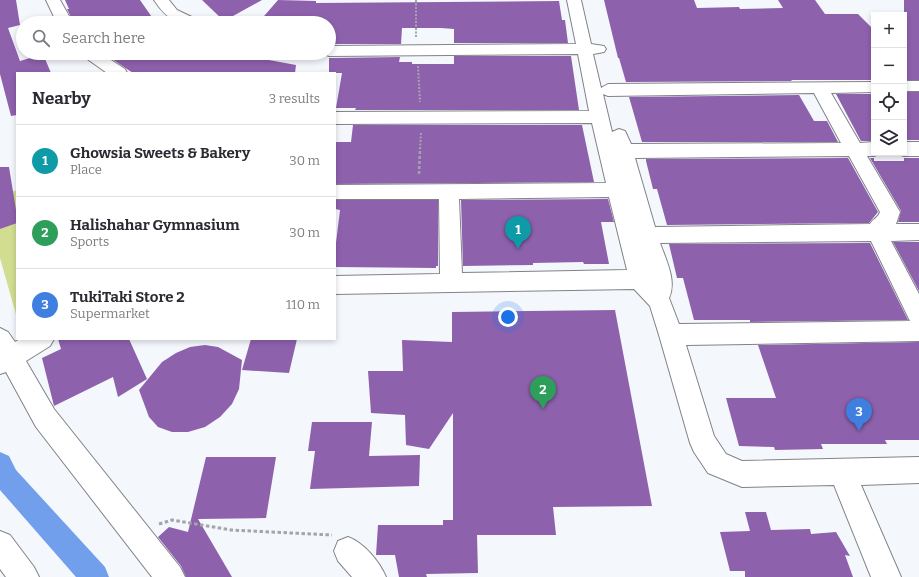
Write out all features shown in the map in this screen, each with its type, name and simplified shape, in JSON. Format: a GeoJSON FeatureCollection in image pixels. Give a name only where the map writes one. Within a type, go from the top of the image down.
{"type":"FeatureCollection","features":[{"type":"Feature","properties":{"kind":"street"},"geometry":{"type":"LineString","coordinates":[[53,0],[61,16]]}},
{"type":"Feature","properties":{"kind":"street"},"geometry":{"type":"LineString","coordinates":[[161,0],[172,13],[178,16]]}},
{"type":"Feature","properties":{"kind":"street"},"geometry":{"type":"LineString","coordinates":[[574,0],[591,49],[608,90],[623,151],[647,235],[671,335],[703,443],[718,464],[742,474],[842,473],[919,470]]}},
{"type":"Feature","properties":{"kind":"street"},"geometry":{"type":"LineString","coordinates":[[586,0],[599,117],[640,280]]}},
{"type":"Feature","properties":{"kind":"street"},"geometry":{"type":"LineString","coordinates":[[336,51],[591,49]]}},
{"type":"Feature","properties":{"kind":"street"},"geometry":{"type":"LineString","coordinates":[[99,60],[117,72]]}},
{"type":"Feature","properties":{"kind":"street"},"geometry":{"type":"LineString","coordinates":[[608,90],[871,86]]}},
{"type":"Feature","properties":{"kind":"street"},"geometry":{"type":"LineString","coordinates":[[907,86],[919,86]]}},
{"type":"Feature","properties":{"kind":"street"},"geometry":{"type":"LineString","coordinates":[[819,87],[865,149],[890,212],[887,221],[879,226],[877,233],[919,316]]}},
{"type":"Feature","properties":{"kind":"street"},"geometry":{"type":"LineString","coordinates":[[336,118],[599,117]]}},
{"type":"Feature","properties":{"kind":"street"},"geometry":{"type":"LineString","coordinates":[[623,151],[865,149]]}},
{"type":"Feature","properties":{"kind":"street"},"geometry":{"type":"LineString","coordinates":[[907,149],[919,149]]}},
{"type":"Feature","properties":{"kind":"street"},"geometry":{"type":"LineString","coordinates":[[449,190],[451,283]]}},
{"type":"Feature","properties":{"kind":"street"},"geometry":{"type":"LineString","coordinates":[[336,192],[618,190]]}},
{"type":"Feature","properties":{"kind":"street"},"geometry":{"type":"LineString","coordinates":[[647,235],[919,232]]}},
{"type":"Feature","properties":{"kind":"street"},"geometry":{"type":"LineString","coordinates":[[336,285],[640,280],[660,290]]}},
{"type":"Feature","properties":{"kind":"street"},"geometry":{"type":"LineString","coordinates":[[671,335],[919,331]]}},
{"type":"Feature","properties":{"kind":"street"},"geometry":{"type":"LineString","coordinates":[[39,340],[3,353],[45,418],[170,577]]}},
{"type":"Feature","properties":{"kind":"street"},"geometry":{"type":"LineString","coordinates":[[842,473],[886,577]]}},
{"type":"Feature","properties":{"kind":"street"},"geometry":{"type":"LineString","coordinates":[[348,551],[371,577]]}},
{"type":"Feature","properties":{"kind":"path"},"geometry":{"type":"LineString","coordinates":[[416,0],[417,51],[422,118],[418,191]]}},
{"type":"Feature","properties":{"kind":"path"},"geometry":{"type":"LineString","coordinates":[[135,534],[172,520],[231,530],[332,534],[348,551]]}},
{"type":"Feature","properties":{"kind":"green space"},"geometry":{"type":"Polygon","coordinates":[[[16,190],[16,314],[0,258],[0,196],[16,190]]]}},
{"type":"Feature","properties":{"kind":"building"},"geometry":{"type":"Polygon","coordinates":[[[0,0],[16,0],[19,16],[16,16],[16,26],[8,28],[16,50],[16,60],[46,60],[51,72],[16,72],[16,115],[11,116],[0,74],[0,0]]]}},
{"type":"Feature","properties":{"kind":"building"},"geometry":{"type":"Polygon","coordinates":[[[65,0],[140,0],[151,16],[70,16],[67,9],[69,9],[65,0]]]}},
{"type":"Feature","properties":{"kind":"building"},"geometry":{"type":"Polygon","coordinates":[[[202,0],[262,0],[233,16],[219,16],[202,0]]]}},
{"type":"Feature","properties":{"kind":"building"},"geometry":{"type":"Polygon","coordinates":[[[278,0],[316,1],[316,3],[559,1],[562,20],[565,20],[568,43],[454,43],[454,29],[402,28],[401,44],[336,44],[336,16],[264,16],[278,0]]]}},
{"type":"Feature","properties":{"kind":"building"},"geometry":{"type":"Polygon","coordinates":[[[604,0],[694,0],[697,8],[739,7],[740,9],[783,8],[778,0],[815,0],[825,14],[858,14],[871,27],[871,80],[626,82],[618,58],[604,0]]]}},
{"type":"Feature","properties":{"kind":"building"},"geometry":{"type":"Polygon","coordinates":[[[904,0],[919,0],[919,80],[907,80],[907,12],[904,12],[904,0]]]}},
{"type":"Feature","properties":{"kind":"building"},"geometry":{"type":"Polygon","coordinates":[[[454,56],[571,56],[579,110],[355,110],[356,108],[336,108],[342,73],[329,72],[329,60],[336,60],[336,58],[400,57],[399,62],[412,62],[412,64],[454,64],[454,56]]]}},
{"type":"Feature","properties":{"kind":"building"},"geometry":{"type":"Polygon","coordinates":[[[114,60],[269,60],[296,65],[295,72],[132,72],[114,60]]]}},
{"type":"Feature","properties":{"kind":"building"},"geometry":{"type":"Polygon","coordinates":[[[907,92],[919,92],[919,140],[907,140],[907,92]]]}},
{"type":"Feature","properties":{"kind":"building"},"geometry":{"type":"Polygon","coordinates":[[[836,94],[871,94],[871,141],[861,141],[836,94]]]}},
{"type":"Feature","properties":{"kind":"building"},"geometry":{"type":"Polygon","coordinates":[[[799,95],[814,121],[827,121],[838,142],[642,142],[629,97],[799,95]]]}},
{"type":"Feature","properties":{"kind":"building"},"geometry":{"type":"Polygon","coordinates":[[[353,125],[582,125],[594,182],[336,184],[336,142],[351,142],[353,125]]]}},
{"type":"Feature","properties":{"kind":"building"},"geometry":{"type":"Polygon","coordinates":[[[848,158],[878,212],[869,223],[667,225],[657,189],[653,189],[646,161],[646,159],[848,158]]]}},
{"type":"Feature","properties":{"kind":"building"},"geometry":{"type":"Polygon","coordinates":[[[870,158],[874,158],[874,161],[904,161],[904,158],[919,158],[919,222],[898,222],[901,211],[870,158]]]}},
{"type":"Feature","properties":{"kind":"building"},"geometry":{"type":"Polygon","coordinates":[[[0,167],[9,167],[16,210],[16,223],[0,229],[0,167]]]}},
{"type":"Feature","properties":{"kind":"building"},"geometry":{"type":"Polygon","coordinates":[[[608,199],[614,222],[601,222],[609,264],[584,264],[583,262],[533,263],[533,265],[463,266],[461,200],[608,199]]]}},
{"type":"Feature","properties":{"kind":"building"},"geometry":{"type":"Polygon","coordinates":[[[336,200],[438,200],[438,266],[436,266],[436,268],[336,267],[336,243],[340,210],[336,209],[336,200]]]}},
{"type":"Feature","properties":{"kind":"building"},"geometry":{"type":"Polygon","coordinates":[[[893,242],[919,242],[919,291],[893,242]]]}},
{"type":"Feature","properties":{"kind":"building"},"geometry":{"type":"Polygon","coordinates":[[[870,243],[908,320],[750,322],[750,320],[694,320],[683,278],[677,278],[669,244],[870,243]]]}},
{"type":"Feature","properties":{"kind":"building"},"geometry":{"type":"Polygon","coordinates":[[[615,310],[652,506],[553,507],[556,535],[477,535],[478,573],[426,574],[427,577],[399,577],[395,555],[376,555],[378,525],[443,525],[443,520],[453,520],[453,413],[429,449],[406,445],[405,415],[371,413],[368,371],[403,371],[402,340],[452,342],[452,312],[615,310]]]}},
{"type":"Feature","properties":{"kind":"building"},"geometry":{"type":"Polygon","coordinates":[[[58,340],[129,340],[147,379],[118,397],[113,377],[54,406],[42,358],[61,349],[58,340]]]}},
{"type":"Feature","properties":{"kind":"building"},"geometry":{"type":"Polygon","coordinates":[[[251,340],[297,340],[289,373],[242,370],[251,340]]]}},
{"type":"Feature","properties":{"kind":"building"},"geometry":{"type":"Polygon","coordinates":[[[919,342],[919,440],[885,440],[887,444],[821,444],[823,449],[775,450],[774,447],[739,446],[726,398],[776,398],[758,345],[919,342]]]}},
{"type":"Feature","properties":{"kind":"building"},"geometry":{"type":"Polygon","coordinates":[[[205,345],[218,347],[242,360],[239,389],[232,404],[220,417],[205,427],[188,432],[172,432],[158,427],[149,417],[139,390],[162,362],[176,353],[190,347],[205,345]]]}},
{"type":"Feature","properties":{"kind":"building"},"geometry":{"type":"Polygon","coordinates":[[[312,422],[372,422],[369,456],[420,455],[419,486],[310,489],[315,451],[308,451],[312,422]]]}},
{"type":"Feature","properties":{"kind":"building"},"geometry":{"type":"Polygon","coordinates":[[[206,457],[276,457],[266,518],[198,519],[232,577],[186,577],[181,566],[158,537],[169,527],[188,532],[206,457]]]}},
{"type":"Feature","properties":{"kind":"building"},"geometry":{"type":"Polygon","coordinates":[[[745,512],[766,512],[771,530],[810,529],[811,534],[836,532],[850,556],[845,555],[853,577],[745,577],[745,571],[730,571],[720,532],[750,531],[745,512]]]}},
{"type":"Feature","properties":{"kind":"waterway"},"geometry":{"type":"LineString","coordinates":[[0,465],[7,479],[95,577]]}},
{"type":"Feature","properties":{"kind":"place","name":"Ghowsia Sweets & Bakery"},"geometry":{"type":"Point","coordinates":[518,249]}},
{"type":"Feature","properties":{"kind":"place","name":"Halishahar Gymnasium"},"geometry":{"type":"Point","coordinates":[543,409]}},
{"type":"Feature","properties":{"kind":"place","name":"TukiTaki Store 2"},"geometry":{"type":"Point","coordinates":[859,431]}}]}
